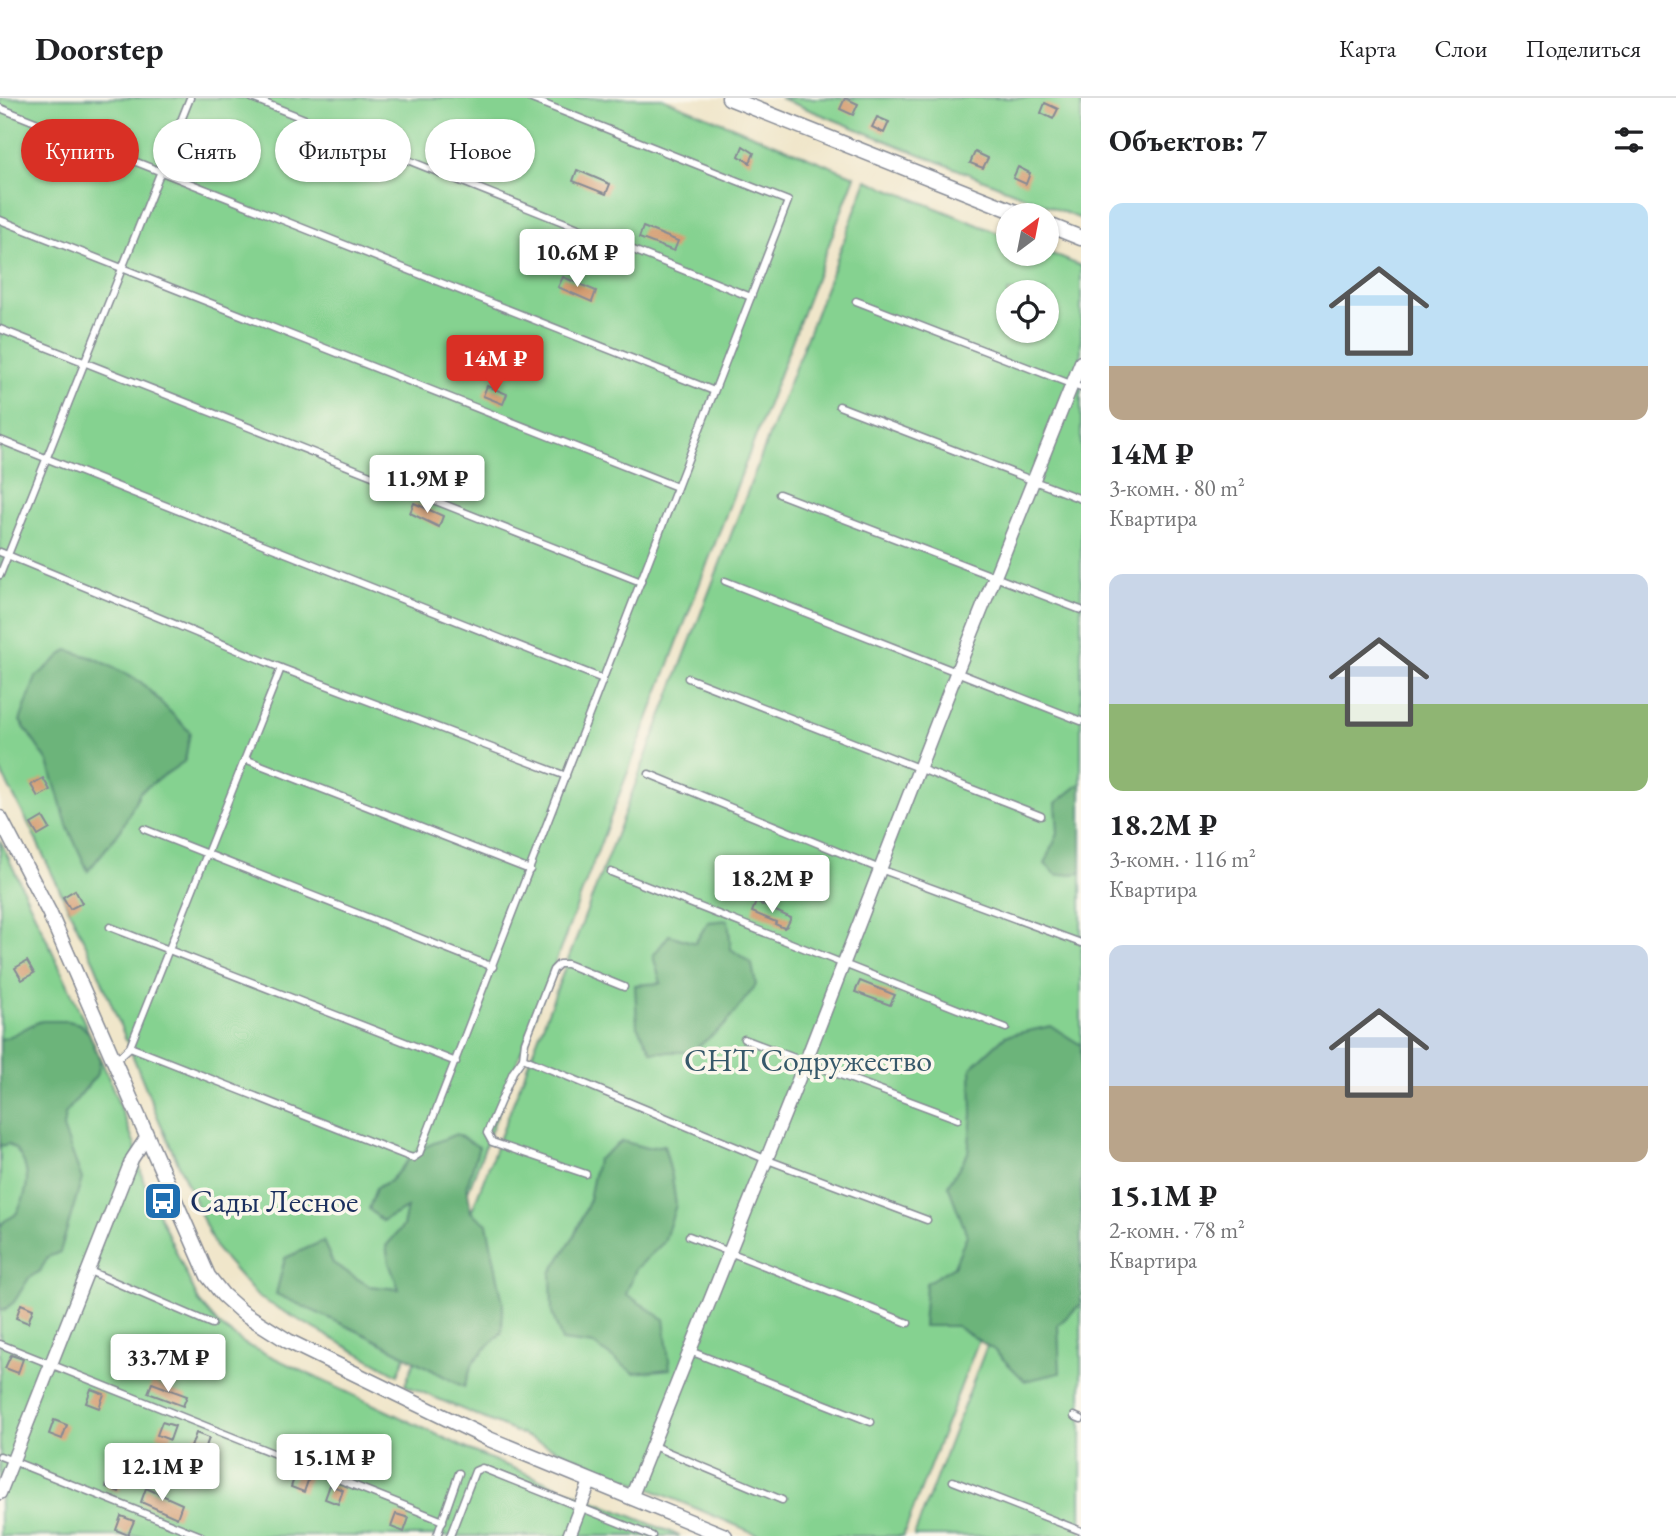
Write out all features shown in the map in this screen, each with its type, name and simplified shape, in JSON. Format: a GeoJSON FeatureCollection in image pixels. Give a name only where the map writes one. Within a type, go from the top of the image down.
{"type":"FeatureCollection","features":[{"type":"Feature","properties":{"kind":"street"},"geometry":{"type":"LineString","coordinates":[[729,98],[996,204]]}},
{"type":"Feature","properties":{"kind":"street"},"geometry":{"type":"LineString","coordinates":[[1059,229],[1081,238]]}},
{"type":"Feature","properties":{"kind":"street"},"geometry":{"type":"LineString","coordinates":[[631,1498],[1033,480],[1077,387],[1081,362]]}},
{"type":"Feature","properties":{"kind":"street"},"geometry":{"type":"LineString","coordinates":[[0,818],[48,912],[208,1276],[223,1295],[242,1312],[288,1341],[463,1427],[725,1536]]}},
{"type":"Feature","properties":{"kind":"street"},"geometry":{"type":"LineString","coordinates":[[0,1493],[132,1159],[146,1138]]}},
{"type":"Feature","properties":{"kind":"street"},"geometry":{"type":"LineString","coordinates":[[569,1536],[590,1482]]}},
{"type":"Feature","properties":{"kind":"lane"},"geometry":{"type":"LineString","coordinates":[[182,119],[190,98]]}},
{"type":"Feature","properties":{"kind":"lane"},"geometry":{"type":"LineString","coordinates":[[253,98],[751,297]]}},
{"type":"Feature","properties":{"kind":"lane"},"geometry":{"type":"LineString","coordinates":[[130,1047],[413,1157],[419,1154],[788,201],[529,98]]}},
{"type":"Feature","properties":{"kind":"lane"},"geometry":{"type":"LineString","coordinates":[[0,108],[153,170]]}},
{"type":"Feature","properties":{"kind":"lane"},"geometry":{"type":"LineString","coordinates":[[0,575],[157,182]]}},
{"type":"Feature","properties":{"kind":"lane"},"geometry":{"type":"LineString","coordinates":[[184,182],[714,391]]}},
{"type":"Feature","properties":{"kind":"lane"},"geometry":{"type":"LineString","coordinates":[[0,220],[677,487]]}},
{"type":"Feature","properties":{"kind":"lane"},"geometry":{"type":"LineString","coordinates":[[856,301],[1077,387]]}},
{"type":"Feature","properties":{"kind":"lane"},"geometry":{"type":"LineString","coordinates":[[0,329],[641,582]]}},
{"type":"Feature","properties":{"kind":"lane"},"geometry":{"type":"LineString","coordinates":[[839,405],[1081,499]]}},
{"type":"Feature","properties":{"kind":"lane"},"geometry":{"type":"LineString","coordinates":[[0,440],[603,679]]}},
{"type":"Feature","properties":{"kind":"lane"},"geometry":{"type":"LineString","coordinates":[[779,494],[1081,610]]}},
{"type":"Feature","properties":{"kind":"lane"},"geometry":{"type":"LineString","coordinates":[[0,552],[281,668],[566,776]]}},
{"type":"Feature","properties":{"kind":"lane"},"geometry":{"type":"LineString","coordinates":[[724,581],[1081,721]]}},
{"type":"Feature","properties":{"kind":"lane"},"geometry":{"type":"LineString","coordinates":[[114,1062],[130,1047],[281,668]]}},
{"type":"Feature","properties":{"kind":"lane"},"geometry":{"type":"LineString","coordinates":[[688,678],[1041,816]]}},
{"type":"Feature","properties":{"kind":"lane"},"geometry":{"type":"LineString","coordinates":[[245,759],[530,870]]}},
{"type":"Feature","properties":{"kind":"lane"},"geometry":{"type":"LineString","coordinates":[[649,774],[880,869],[1081,943]]}},
{"type":"Feature","properties":{"kind":"lane"},"geometry":{"type":"LineString","coordinates":[[144,829],[493,967]]}},
{"type":"Feature","properties":{"kind":"lane"},"geometry":{"type":"LineString","coordinates":[[611,872],[1006,1028]]}},
{"type":"Feature","properties":{"kind":"lane"},"geometry":{"type":"LineString","coordinates":[[110,928],[456,1062]]}},
{"type":"Feature","properties":{"kind":"lane"},"geometry":{"type":"LineString","coordinates":[[586,1174],[492,1142],[487,1133],[513,1072],[523,1058],[525,1042],[553,970],[559,964],[567,964],[624,986]]}},
{"type":"Feature","properties":{"kind":"lane"},"geometry":{"type":"LineString","coordinates":[[744,1039],[958,1119]]}},
{"type":"Feature","properties":{"kind":"lane"},"geometry":{"type":"LineString","coordinates":[[523,1058],[765,1159],[927,1220]]}},
{"type":"Feature","properties":{"kind":"lane"},"geometry":{"type":"LineString","coordinates":[[689,1236],[908,1323]]}},
{"type":"Feature","properties":{"kind":"lane"},"geometry":{"type":"LineString","coordinates":[[87,1270],[212,1324]]}},
{"type":"Feature","properties":{"kind":"lane"},"geometry":{"type":"LineString","coordinates":[[0,1344],[443,1521]]}},
{"type":"Feature","properties":{"kind":"lane"},"geometry":{"type":"LineString","coordinates":[[689,1350],[871,1422]]}},
{"type":"Feature","properties":{"kind":"lane"},"geometry":{"type":"LineString","coordinates":[[651,1445],[782,1500]]}},
{"type":"Feature","properties":{"kind":"lane"},"geometry":{"type":"LineString","coordinates":[[0,1456],[201,1536]]}},
{"type":"Feature","properties":{"kind":"lane"},"geometry":{"type":"LineString","coordinates":[[450,1536],[470,1480],[475,1471],[482,1468],[652,1536]]}},
{"type":"Feature","properties":{"kind":"lane"},"geometry":{"type":"LineString","coordinates":[[437,1536],[459,1473]]}},
{"type":"Feature","properties":{"kind":"lane"},"geometry":{"type":"LineString","coordinates":[[953,1481],[1081,1531]]}},
{"type":"Feature","properties":{"kind":"green space"},"geometry":{"type":"Polygon","coordinates":[[[0,98],[662,98],[855,176],[398,1375],[258,1297],[216,1249],[95,964],[0,770],[0,98]]]}},
{"type":"Feature","properties":{"kind":"green space"},"geometry":{"type":"Polygon","coordinates":[[[780,98],[1081,98],[1081,219],[1059,210],[1059,203],[1041,203],[780,98]]]}},
{"type":"Feature","properties":{"kind":"green space","name":"СНТ Содружество"},"geometry":{"type":"Polygon","coordinates":[[[867,180],[996,232],[996,266],[1059,266],[1059,257],[1081,266],[1081,1075],[903,1536],[761,1536],[405,1385],[867,180]]]}},
{"type":"Feature","properties":{"kind":"green space"},"geometry":{"type":"Polygon","coordinates":[[[67,650],[97,659],[141,682],[190,732],[185,761],[140,792],[121,830],[88,871],[68,828],[48,762],[20,721],[36,677],[67,650]]]}},
{"type":"Feature","properties":{"kind":"green space"},"geometry":{"type":"Polygon","coordinates":[[[1081,783],[1081,873],[1057,875],[1045,864],[1058,833],[1056,803],[1081,783]]]}},
{"type":"Feature","properties":{"kind":"green space"},"geometry":{"type":"Polygon","coordinates":[[[0,840],[107,1074],[135,1145],[143,1180],[199,1302],[219,1325],[245,1344],[476,1453],[680,1536],[0,1536],[0,840]]]}},
{"type":"Feature","properties":{"kind":"green space"},"geometry":{"type":"Polygon","coordinates":[[[728,920],[731,949],[752,964],[756,985],[725,1025],[691,1052],[652,1052],[637,1026],[635,985],[661,983],[653,956],[669,935],[695,943],[708,922],[728,920]]]}},
{"type":"Feature","properties":{"kind":"green space"},"geometry":{"type":"Polygon","coordinates":[[[42,1021],[80,1024],[89,1033],[100,1060],[98,1073],[65,1114],[63,1128],[82,1179],[60,1252],[48,1257],[40,1271],[29,1278],[14,1302],[4,1310],[0,1308],[0,1228],[17,1213],[27,1179],[21,1156],[9,1144],[0,1146],[0,1039],[42,1021]]]}},
{"type":"Feature","properties":{"kind":"green space"},"geometry":{"type":"Polygon","coordinates":[[[1051,1026],[1081,1045],[1081,1304],[1058,1325],[1060,1373],[1025,1381],[994,1350],[956,1326],[923,1326],[926,1283],[954,1266],[967,1235],[948,1185],[968,1153],[972,1114],[971,1068],[1005,1036],[1051,1026]]]}},
{"type":"Feature","properties":{"kind":"green space"},"geometry":{"type":"Polygon","coordinates":[[[1081,1100],[1081,1536],[914,1536],[1081,1100]]]}},
{"type":"Feature","properties":{"kind":"green space"},"geometry":{"type":"Polygon","coordinates":[[[456,1134],[479,1147],[467,1185],[471,1212],[487,1224],[503,1303],[502,1332],[474,1361],[464,1387],[368,1336],[276,1294],[285,1258],[323,1241],[333,1263],[369,1286],[399,1289],[386,1246],[403,1226],[407,1208],[382,1221],[369,1209],[376,1188],[390,1181],[417,1150],[456,1134]]]}},
{"type":"Feature","properties":{"kind":"green space"},"geometry":{"type":"Polygon","coordinates":[[[622,1141],[647,1148],[664,1145],[672,1177],[676,1205],[664,1242],[636,1269],[626,1294],[664,1319],[670,1369],[634,1373],[594,1345],[562,1341],[552,1313],[551,1273],[574,1236],[588,1204],[597,1160],[622,1141]]]}},
{"type":"Feature","properties":{"kind":"building"},"geometry":{"type":"Polygon","coordinates":[[[845,98],[858,104],[853,115],[840,109],[845,98]]]}},
{"type":"Feature","properties":{"kind":"building"},"geometry":{"type":"Polygon","coordinates":[[[1045,103],[1058,109],[1053,119],[1041,113],[1045,103]]]}},
{"type":"Feature","properties":{"kind":"building"},"geometry":{"type":"Polygon","coordinates":[[[877,117],[889,122],[884,133],[872,127],[877,117]]]}},
{"type":"Feature","properties":{"kind":"building"},"geometry":{"type":"Polygon","coordinates":[[[743,146],[754,153],[750,163],[739,156],[743,146]]]}},
{"type":"Feature","properties":{"kind":"building"},"geometry":{"type":"Polygon","coordinates":[[[975,152],[988,158],[983,168],[970,163],[975,152]]]}},
{"type":"Feature","properties":{"kind":"building"},"geometry":{"type":"Polygon","coordinates":[[[1018,167],[1030,173],[1026,184],[1013,178],[1018,167]]]}},
{"type":"Feature","properties":{"kind":"building"},"geometry":{"type":"Polygon","coordinates":[[[577,170],[610,184],[606,194],[573,181],[577,170]]]}},
{"type":"Feature","properties":{"kind":"building"},"geometry":{"type":"Polygon","coordinates":[[[643,227],[678,241],[674,251],[639,238],[643,227]]]}},
{"type":"Feature","properties":{"kind":"building"},"geometry":{"type":"Polygon","coordinates":[[[563,277],[596,291],[592,302],[558,287],[563,277]]]}},
{"type":"Feature","properties":{"kind":"building"},"geometry":{"type":"Polygon","coordinates":[[[487,386],[507,394],[503,404],[483,396],[487,386]]]}},
{"type":"Feature","properties":{"kind":"building"},"geometry":{"type":"Polygon","coordinates":[[[414,503],[443,516],[439,527],[410,513],[414,503]]]}},
{"type":"Feature","properties":{"kind":"building"},"geometry":{"type":"Polygon","coordinates":[[[43,778],[50,790],[38,797],[31,785],[43,778]]]}},
{"type":"Feature","properties":{"kind":"building"},"geometry":{"type":"Polygon","coordinates":[[[43,817],[50,829],[38,836],[31,824],[43,817]]]}},
{"type":"Feature","properties":{"kind":"building"},"geometry":{"type":"Polygon","coordinates":[[[75,890],[82,903],[70,909],[63,897],[75,890]]]}},
{"type":"Feature","properties":{"kind":"building"},"geometry":{"type":"Polygon","coordinates":[[[756,902],[791,918],[787,926],[784,928],[752,912],[756,902]]]}},
{"type":"Feature","properties":{"kind":"building"},"geometry":{"type":"Polygon","coordinates":[[[27,961],[34,973],[22,980],[15,968],[27,961]]]}},
{"type":"Feature","properties":{"kind":"building"},"geometry":{"type":"Polygon","coordinates":[[[860,981],[895,995],[890,1005],[855,992],[860,981]]]}},
{"type":"Feature","properties":{"kind":"building"},"geometry":{"type":"Polygon","coordinates":[[[21,1304],[33,1309],[28,1323],[16,1318],[21,1304]]]}},
{"type":"Feature","properties":{"kind":"building"},"geometry":{"type":"Polygon","coordinates":[[[11,1355],[23,1359],[18,1373],[5,1368],[11,1355]]]}},
{"type":"Feature","properties":{"kind":"building"},"geometry":{"type":"Polygon","coordinates":[[[152,1383],[187,1396],[183,1406],[148,1393],[152,1383]]]}},
{"type":"Feature","properties":{"kind":"building"},"geometry":{"type":"Polygon","coordinates":[[[91,1389],[104,1394],[99,1408],[86,1403],[91,1389]]]}},
{"type":"Feature","properties":{"kind":"building"},"geometry":{"type":"Polygon","coordinates":[[[54,1420],[67,1425],[62,1439],[49,1434],[54,1420]]]}},
{"type":"Feature","properties":{"kind":"building"},"geometry":{"type":"Polygon","coordinates":[[[162,1422],[175,1426],[170,1440],[157,1435],[162,1422]]]}},
{"type":"Feature","properties":{"kind":"building"},"geometry":{"type":"Polygon","coordinates":[[[196,1433],[209,1438],[204,1452],[191,1447],[196,1433]]]}},
{"type":"Feature","properties":{"kind":"building"},"geometry":{"type":"Polygon","coordinates":[[[111,1473],[124,1478],[119,1492],[106,1487],[111,1473]]]}},
{"type":"Feature","properties":{"kind":"building"},"geometry":{"type":"Polygon","coordinates":[[[296,1473],[309,1478],[304,1492],[291,1487],[296,1473]]]}},
{"type":"Feature","properties":{"kind":"building"},"geometry":{"type":"Polygon","coordinates":[[[330,1485],[343,1490],[338,1504],[325,1499],[330,1485]]]}},
{"type":"Feature","properties":{"kind":"building"},"geometry":{"type":"Polygon","coordinates":[[[146,1488],[182,1504],[177,1518],[141,1502],[146,1488]]]}},
{"type":"Feature","properties":{"kind":"building"},"geometry":{"type":"Polygon","coordinates":[[[396,1514],[409,1518],[404,1532],[391,1527],[396,1514]]]}},
{"type":"Feature","properties":{"kind":"building"},"geometry":{"type":"Polygon","coordinates":[[[121,1516],[134,1521],[128,1535],[116,1530],[121,1516]]]}},
{"type":"Feature","properties":{"kind":"place","name":"Сады Лесное"},"geometry":{"type":"Point","coordinates":[163,1201]}}]}
